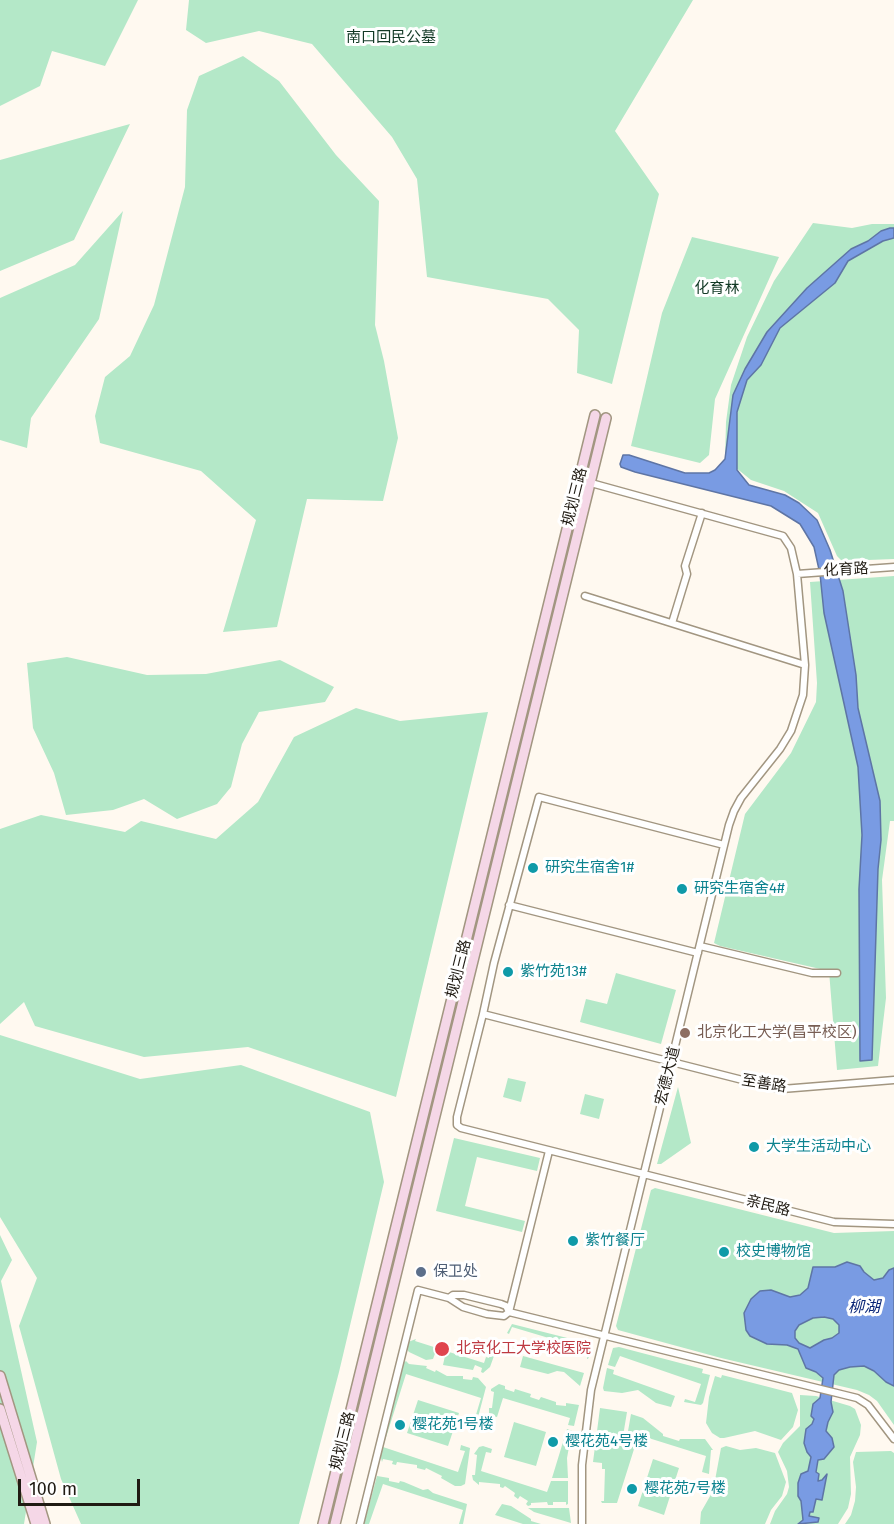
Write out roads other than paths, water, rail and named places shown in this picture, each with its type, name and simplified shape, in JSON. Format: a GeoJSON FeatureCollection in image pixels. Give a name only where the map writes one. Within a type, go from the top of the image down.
{"type":"FeatureCollection","features":[{"type":"Feature","properties":{"kind":"main road","name":"规划三路"},"geometry":{"type":"LineString","coordinates":[[323,1524],[595,415]]}},
{"type":"Feature","properties":{"kind":"main road","name":"规划三路"},"geometry":{"type":"LineString","coordinates":[[335,1524],[606,418]]}},
{"type":"Feature","properties":{"kind":"main road"},"geometry":{"type":"LineString","coordinates":[[0,1376],[45,1524]]}},
{"type":"Feature","properties":{"kind":"main road"},"geometry":{"type":"LineString","coordinates":[[0,1408],[36,1524]]}},
{"type":"Feature","properties":{"kind":"street"},"geometry":{"type":"LineString","coordinates":[[591,483],[702,513],[686,563],[687,574],[672,623]]}},
{"type":"Feature","properties":{"kind":"street","name":"宏德大道"},"geometry":{"type":"LineString","coordinates":[[582,1524],[585,1434],[591,1390],[724,844],[734,811],[791,731],[803,695],[805,665],[798,574],[792,548],[783,536],[702,513]]}},
{"type":"Feature","properties":{"kind":"street","name":"化育路"},"geometry":{"type":"LineString","coordinates":[[798,574],[894,567]]}},
{"type":"Feature","properties":{"kind":"street"},"geometry":{"type":"LineString","coordinates":[[585,596],[805,665]]}},
{"type":"Feature","properties":{"kind":"street"},"geometry":{"type":"LineString","coordinates":[[483,1014],[509,905],[539,797],[724,844]]}},
{"type":"Feature","properties":{"kind":"street"},"geometry":{"type":"LineString","coordinates":[[509,905],[698,953]]}},
{"type":"Feature","properties":{"kind":"street"},"geometry":{"type":"LineString","coordinates":[[700,946],[822,975],[837,973]]}},
{"type":"Feature","properties":{"kind":"street"},"geometry":{"type":"LineString","coordinates":[[450,1006],[461,1009]]}},
{"type":"Feature","properties":{"kind":"street","name":"至善路"},"geometry":{"type":"LineString","coordinates":[[483,1014],[758,1085],[782,1089],[894,1080]]}},
{"type":"Feature","properties":{"kind":"street","name":"亲民路"},"geometry":{"type":"LineString","coordinates":[[483,1014],[470,1061],[457,1125],[460,1128],[643,1176],[834,1222],[894,1224]]}},
{"type":"Feature","properties":{"kind":"street"},"geometry":{"type":"LineString","coordinates":[[360,1524],[418,1290],[449,1298],[463,1307],[487,1314],[504,1316],[510,1312],[549,1151]]}},
{"type":"Feature","properties":{"kind":"street"},"geometry":{"type":"LineString","coordinates":[[449,1298],[464,1295],[501,1304],[506,1306],[510,1312],[857,1398],[868,1405],[894,1439]]}},
{"type":"Feature","properties":{"kind":"water"},"geometry":{"type":"Polygon","coordinates":[[[894,228],[894,238],[883,241],[848,261],[835,283],[780,328],[761,365],[747,380],[737,412],[737,470],[749,485],[785,495],[799,503],[817,520],[830,550],[843,591],[856,675],[858,708],[880,801],[881,840],[878,869],[872,1060],[860,1061],[859,889],[862,835],[858,767],[824,613],[820,574],[814,547],[800,524],[771,506],[635,472],[621,467],[620,464],[623,455],[629,455],[685,473],[709,473],[715,470],[725,459],[733,395],[767,332],[807,288],[851,249],[894,228]]]}},
{"type":"Feature","properties":{"kind":"water","name":"柳湖"},"geometry":{"type":"Polygon","coordinates":[[[847,1262],[860,1266],[874,1280],[883,1278],[889,1270],[894,1268],[894,1386],[864,1366],[839,1370],[834,1375],[831,1402],[833,1412],[826,1431],[832,1438],[834,1447],[824,1459],[818,1460],[816,1472],[819,1474],[818,1481],[827,1474],[822,1500],[816,1499],[813,1512],[810,1512],[809,1516],[819,1518],[818,1522],[798,1524],[803,1520],[798,1483],[801,1474],[808,1471],[811,1457],[804,1443],[806,1429],[814,1419],[811,1416],[813,1404],[820,1398],[823,1378],[806,1368],[798,1349],[787,1345],[767,1344],[750,1336],[746,1330],[744,1313],[751,1299],[760,1291],[771,1290],[790,1297],[800,1295],[808,1288],[813,1267],[835,1267],[847,1262]],[[813,1318],[799,1325],[795,1331],[795,1338],[799,1343],[810,1348],[832,1338],[839,1333],[839,1325],[833,1319],[813,1318]]]}},
{"type":"Feature","properties":{"kind":"place","name":"研究生宿舍1#"},"geometry":{"type":"Point","coordinates":[533,868]}},
{"type":"Feature","properties":{"kind":"place","name":"研究生宿舍4#"},"geometry":{"type":"Point","coordinates":[682,889]}},
{"type":"Feature","properties":{"kind":"place","name":"紫竹苑13#"},"geometry":{"type":"Point","coordinates":[508,972]}},
{"type":"Feature","properties":{"kind":"place","name":"北京化工大学(昌平校区)"},"geometry":{"type":"Point","coordinates":[685,1033]}},
{"type":"Feature","properties":{"kind":"place","name":"大学生活动中心"},"geometry":{"type":"Point","coordinates":[754,1147]}},
{"type":"Feature","properties":{"kind":"place","name":"紫竹餐厅"},"geometry":{"type":"Point","coordinates":[573,1241]}},
{"type":"Feature","properties":{"kind":"place","name":"校史博物馆"},"geometry":{"type":"Point","coordinates":[724,1252]}},
{"type":"Feature","properties":{"kind":"place","name":"保卫处"},"geometry":{"type":"Point","coordinates":[421,1272]}},
{"type":"Feature","properties":{"kind":"place","name":"北京化工大学校医院"},"geometry":{"type":"Point","coordinates":[442,1349]}},
{"type":"Feature","properties":{"kind":"place","name":"樱花苑1号楼"},"geometry":{"type":"Point","coordinates":[400,1425]}},
{"type":"Feature","properties":{"kind":"place","name":"樱花苑4号楼"},"geometry":{"type":"Point","coordinates":[553,1442]}},
{"type":"Feature","properties":{"kind":"place","name":"樱花苑7号楼"},"geometry":{"type":"Point","coordinates":[632,1489]}},
{"type":"Feature","properties":{"kind":"park label","name":"南口回民公墓"},"geometry":{"type":"Point","coordinates":[391,38]}},
{"type":"Feature","properties":{"kind":"park label","name":"化育林"},"geometry":{"type":"Point","coordinates":[717,289]}}]}
